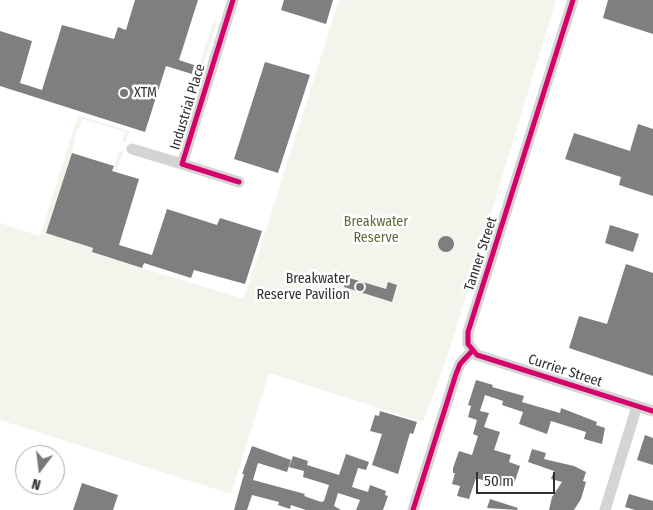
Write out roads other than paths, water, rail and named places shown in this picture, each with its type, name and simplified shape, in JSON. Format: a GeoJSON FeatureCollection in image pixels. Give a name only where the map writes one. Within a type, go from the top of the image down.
{"type":"FeatureCollection","features":[{"type":"Feature","properties":{"kind":"street","name":"Industrial Place"},"geometry":{"type":"LineString","coordinates":[[182,164],[233,0]]}},
{"type":"Feature","properties":{"kind":"street","name":"Tanner Street"},"geometry":{"type":"LineString","coordinates":[[472,351],[468,344],[468,332],[573,0]]}},
{"type":"Feature","properties":{"kind":"street","name":"Industrial Place"},"geometry":{"type":"LineString","coordinates":[[132,149],[239,182]]}},
{"type":"Feature","properties":{"kind":"street","name":"Currier Street"},"geometry":{"type":"LineString","coordinates":[[472,351],[477,355],[653,411]]}},
{"type":"Feature","properties":{"kind":"street"},"geometry":{"type":"LineString","coordinates":[[413,510],[456,374],[460,364],[472,351]]}},
{"type":"Feature","properties":{"kind":"street"},"geometry":{"type":"LineString","coordinates":[[605,510],[637,406]]}},
{"type":"Feature","properties":{"kind":"place","name":"XTM"},"geometry":{"type":"Point","coordinates":[124,93]}},
{"type":"Feature","properties":{"kind":"place","name":"Breakwater Reserve Pavilion"},"geometry":{"type":"Point","coordinates":[360,287]}},
{"type":"Feature","properties":{"kind":"park label","name":"Breakwater Reserve"},"geometry":{"type":"Point","coordinates":[376,230]}}]}
